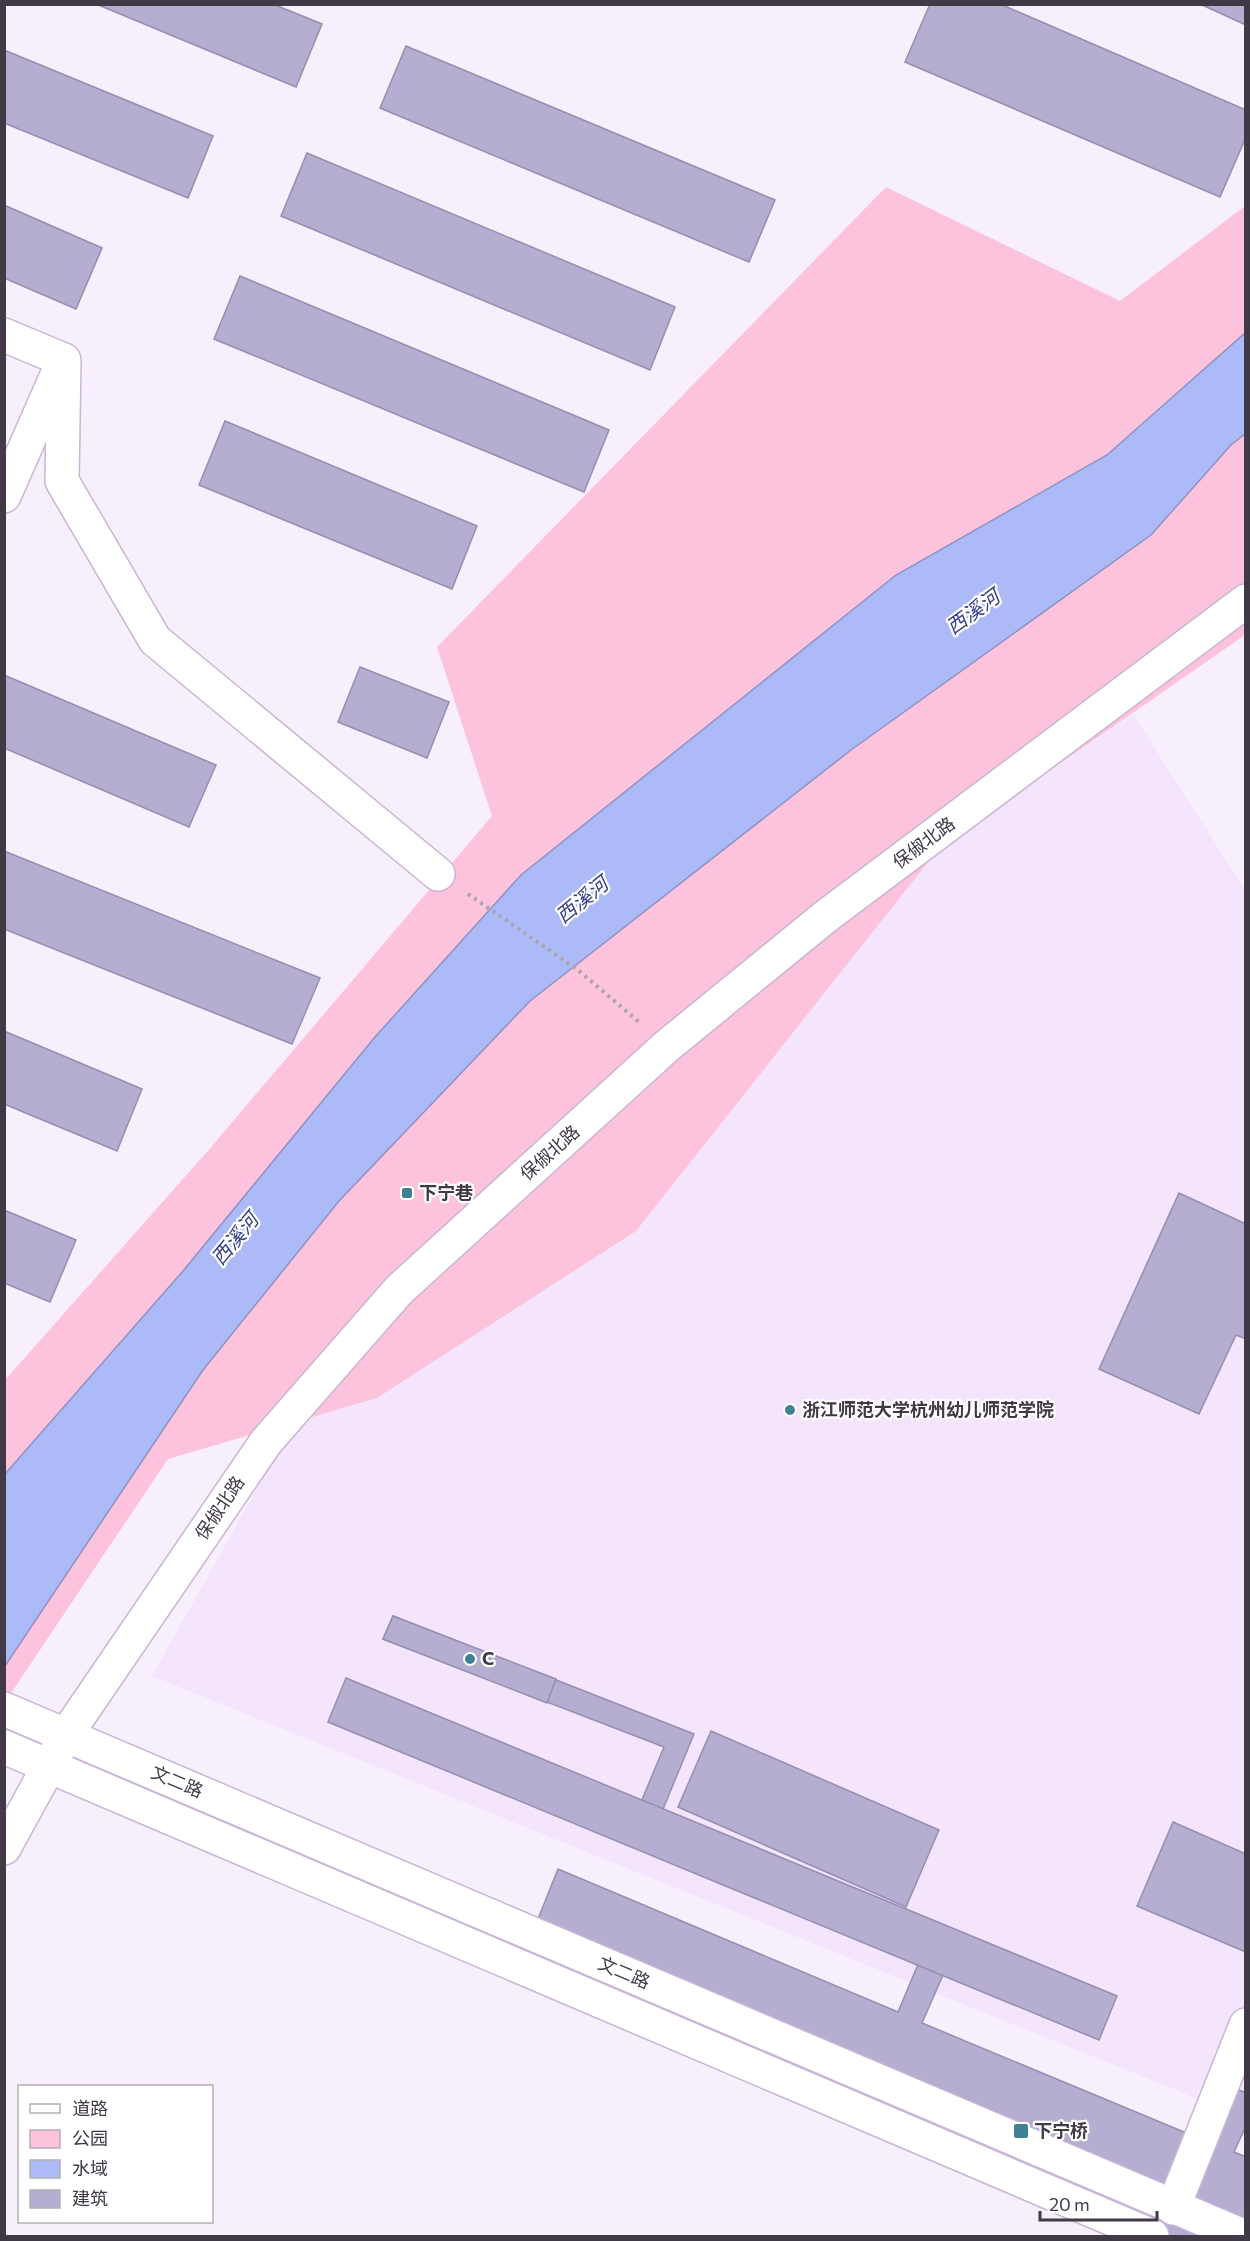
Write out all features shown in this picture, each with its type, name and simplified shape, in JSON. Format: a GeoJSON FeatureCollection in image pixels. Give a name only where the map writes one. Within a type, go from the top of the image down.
{"type":"FeatureCollection","features":[{"type":"Feature","properties":{"kind":"main road"},"geometry":{"type":"LineString","coordinates":[[4,335],[64,360]]}},
{"type":"Feature","properties":{"kind":"main road"},"geometry":{"type":"LineString","coordinates":[[4,495],[64,360]]}},
{"type":"Feature","properties":{"kind":"main road"},"geometry":{"type":"LineString","coordinates":[[64,360],[62,481],[155,640],[438,874]]}},
{"type":"Feature","properties":{"kind":"main road","name":"保俶北路"},"geometry":{"type":"LineString","coordinates":[[4,1848],[48,1764],[66,1735],[266,1442],[399,1290],[667,1047],[825,917],[1245,601]]}},
{"type":"Feature","properties":{"kind":"main road","name":"文二路"},"geometry":{"type":"LineString","coordinates":[[9,1711],[1243,2236]]}},
{"type":"Feature","properties":{"kind":"main road","name":"文二路"},"geometry":{"type":"LineString","coordinates":[[4,1747],[1152,2236]]}},
{"type":"Feature","properties":{"kind":"main road"},"geometry":{"type":"LineString","coordinates":[[1173,2208],[1245,2025]]}},
{"type":"Feature","properties":{"kind":"path"},"geometry":{"type":"LineString","coordinates":[[438,874],[578,970],[667,1047]]}},
{"type":"Feature","properties":{"kind":"shaded area","name":"浙江师范大学杭州幼儿师范学院"},"geometry":{"type":"Polygon","coordinates":[[[1133,714],[1245,890],[1245,2118],[152,1676],[294,1422],[636,1231],[940,847],[1133,714]]]}},
{"type":"Feature","properties":{"kind":"green space"},"geometry":{"type":"Polygon","coordinates":[[[886,187],[1120,301],[1245,206],[1245,635],[940,847],[636,1231],[377,1398],[168,1459],[5,1702],[5,1380],[206,1153],[492,816],[437,647],[886,187]]]}},
{"type":"Feature","properties":{"kind":"water","name":"西溪河"},"geometry":{"type":"Polygon","coordinates":[[[1245,333],[1245,434],[1231,445],[1151,535],[851,750],[530,1001],[339,1201],[203,1370],[5,1666],[5,1474],[183,1271],[375,1037],[521,875],[896,575],[1107,455],[1245,333]]]}},
{"type":"Feature","properties":{"kind":"building"},"geometry":{"type":"Polygon","coordinates":[[[96,4],[273,4],[322,24],[296,87],[96,4]]]}},
{"type":"Feature","properties":{"kind":"building"},"geometry":{"type":"Polygon","coordinates":[[[930,4],[1000,4],[1246,110],[1246,137],[1220,197],[905,62],[930,4]]]}},
{"type":"Feature","properties":{"kind":"building"},"geometry":{"type":"Polygon","coordinates":[[[1200,4],[1246,4],[1246,25],[1200,4]]]}},
{"type":"Feature","properties":{"kind":"building"},"geometry":{"type":"Polygon","coordinates":[[[406,46],[775,200],[749,262],[380,108],[406,46]]]}},
{"type":"Feature","properties":{"kind":"building"},"geometry":{"type":"Polygon","coordinates":[[[4,50],[213,136],[188,198],[4,123],[4,50]]]}},
{"type":"Feature","properties":{"kind":"building"},"geometry":{"type":"Polygon","coordinates":[[[307,153],[675,307],[650,370],[281,216],[307,153]]]}},
{"type":"Feature","properties":{"kind":"building"},"geometry":{"type":"Polygon","coordinates":[[[4,205],[102,248],[76,309],[4,278],[4,205]]]}},
{"type":"Feature","properties":{"kind":"building"},"geometry":{"type":"Polygon","coordinates":[[[240,276],[609,430],[584,492],[214,339],[240,276]]]}},
{"type":"Feature","properties":{"kind":"building"},"geometry":{"type":"Polygon","coordinates":[[[225,421],[477,526],[452,589],[199,485],[225,421]]]}},
{"type":"Feature","properties":{"kind":"building"},"geometry":{"type":"Polygon","coordinates":[[[360,667],[449,702],[427,758],[338,722],[360,667]]]}},
{"type":"Feature","properties":{"kind":"building"},"geometry":{"type":"Polygon","coordinates":[[[4,675],[216,765],[189,827],[4,748],[4,675]]]}},
{"type":"Feature","properties":{"kind":"building"},"geometry":{"type":"Polygon","coordinates":[[[4,851],[320,978],[292,1044],[4,929],[4,851]]]}},
{"type":"Feature","properties":{"kind":"building"},"geometry":{"type":"Polygon","coordinates":[[[4,1031],[142,1089],[117,1151],[4,1104],[4,1031]]]}},
{"type":"Feature","properties":{"kind":"building"},"geometry":{"type":"Polygon","coordinates":[[[1179,1193],[1246,1224],[1246,1339],[1236,1335],[1199,1414],[1099,1369],[1179,1193]]]}},
{"type":"Feature","properties":{"kind":"building"},"geometry":{"type":"Polygon","coordinates":[[[4,1210],[76,1240],[50,1302],[4,1283],[4,1210]]]}},
{"type":"Feature","properties":{"kind":"building","name":"下宁桥"},"geometry":{"type":"Polygon","coordinates":[[[393,1616],[694,1734],[661,1814],[958,1941],[922,2023],[1208,2142],[1230,2086],[1246,2093],[1246,2126],[1234,2152],[1246,2157],[1246,2236],[1129,2236],[514,1979],[558,1869],[898,2012],[924,1950],[631,1826],[664,1747],[383,1639],[393,1616]]]}},
{"type":"Feature","properties":{"kind":"building","name":"C"},"geometry":{"type":"Polygon","coordinates":[[[393,1616],[556,1679],[547,1703],[383,1639],[393,1616]]]}},
{"type":"Feature","properties":{"kind":"building"},"geometry":{"type":"Polygon","coordinates":[[[346,1678],[1117,1996],[1099,2040],[328,1722],[346,1678]]]}},
{"type":"Feature","properties":{"kind":"building"},"geometry":{"type":"Polygon","coordinates":[[[711,1731],[939,1830],[906,1907],[678,1807],[711,1731]]]}},
{"type":"Feature","properties":{"kind":"building"},"geometry":{"type":"Polygon","coordinates":[[[1173,1822],[1246,1854],[1246,1952],[1137,1906],[1173,1822]]]}},
{"type":"Feature","properties":{"kind":"place","name":"下宁巷"},"geometry":{"type":"Point","coordinates":[407,1193]}},
{"type":"Feature","properties":{"kind":"place","name":"浙江师范大学杭州幼儿师范学院"},"geometry":{"type":"Point","coordinates":[790,1410]}},
{"type":"Feature","properties":{"kind":"place","name":"C"},"geometry":{"type":"Point","coordinates":[470,1659]}},
{"type":"Feature","properties":{"kind":"place","name":"下宁桥"},"geometry":{"type":"Point","coordinates":[1021,2131]}}]}
